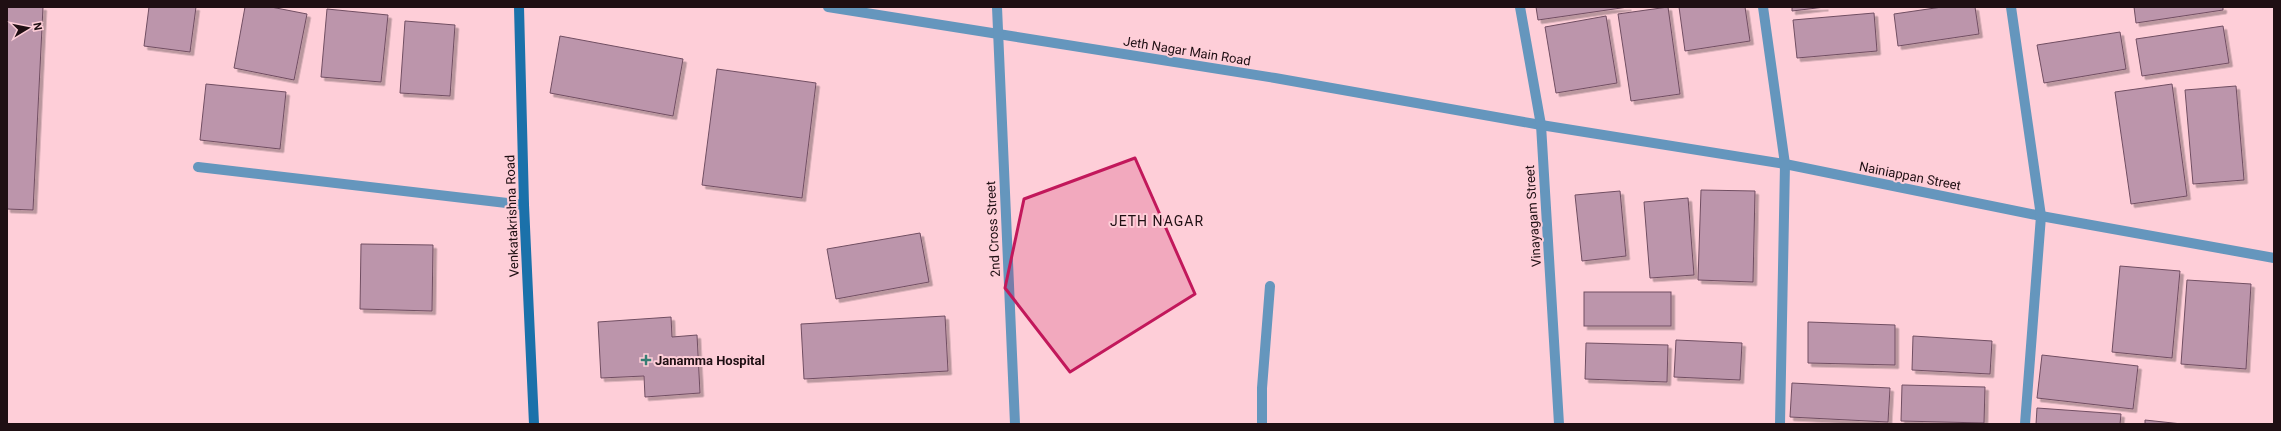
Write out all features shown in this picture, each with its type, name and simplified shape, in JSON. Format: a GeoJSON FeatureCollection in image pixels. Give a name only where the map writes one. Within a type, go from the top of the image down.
{"type":"FeatureCollection","features":[{"type":"Feature","properties":{"kind":"main road","name":"Venkatakrishna Road"},"geometry":{"type":"LineString","coordinates":[[519,7],[524,205],[534,424]]}},
{"type":"Feature","properties":{"kind":"street","name":"Jeth Nagar Main Road"},"geometry":{"type":"LineString","coordinates":[[828,7],[1275,78],[1541,125]]}},
{"type":"Feature","properties":{"kind":"street","name":"2nd Cross Street"},"geometry":{"type":"LineString","coordinates":[[997,7],[1015,424]]}},
{"type":"Feature","properties":{"kind":"street","name":"Vinayagam Street"},"geometry":{"type":"LineString","coordinates":[[1520,7],[1541,125],[1560,424]]}},
{"type":"Feature","properties":{"kind":"street"},"geometry":{"type":"LineString","coordinates":[[1763,7],[1785,164],[1780,424]]}},
{"type":"Feature","properties":{"kind":"street"},"geometry":{"type":"LineString","coordinates":[[2011,7],[2041,216],[2025,424]]}},
{"type":"Feature","properties":{"kind":"street","name":"Nainiappan Street"},"geometry":{"type":"LineString","coordinates":[[1541,125],[1785,164],[2041,216],[2274,258]]}},
{"type":"Feature","properties":{"kind":"street"},"geometry":{"type":"LineString","coordinates":[[198,167],[524,205]]}},
{"type":"Feature","properties":{"kind":"street"},"geometry":{"type":"LineString","coordinates":[[1262,424],[1262,388],[1270,286]]}},
{"type":"Feature","properties":{"kind":"highlighted area"},"geometry":{"type":"Polygon","coordinates":[[[1135,158],[1195,294],[1070,372],[1005,288],[1024,199],[1135,158]]]}},
{"type":"Feature","properties":{"kind":"building"},"geometry":{"type":"Polygon","coordinates":[[[7,7],[43,7],[33,210],[7,209],[7,7]]]}},
{"type":"Feature","properties":{"kind":"building"},"geometry":{"type":"Polygon","coordinates":[[[149,7],[196,7],[190,52],[144,46],[149,7]]]}},
{"type":"Feature","properties":{"kind":"building"},"geometry":{"type":"Polygon","coordinates":[[[245,7],[271,7],[307,14],[294,80],[234,68],[245,7]]]}},
{"type":"Feature","properties":{"kind":"building"},"geometry":{"type":"Polygon","coordinates":[[[1536,7],[1628,7],[1538,20],[1536,7]]]}},
{"type":"Feature","properties":{"kind":"building"},"geometry":{"type":"Polygon","coordinates":[[[1668,7],[1680,94],[1631,101],[1618,14],[1668,7]]]}},
{"type":"Feature","properties":{"kind":"building"},"geometry":{"type":"Polygon","coordinates":[[[1679,7],[1745,7],[1750,41],[1685,51],[1679,7]]]}},
{"type":"Feature","properties":{"kind":"building"},"geometry":{"type":"Polygon","coordinates":[[[1792,7],[1825,7],[1792,11],[1792,7]]]}},
{"type":"Feature","properties":{"kind":"building"},"geometry":{"type":"Polygon","coordinates":[[[1942,7],[1975,7],[1979,34],[1898,46],[1894,14],[1942,7]]]}},
{"type":"Feature","properties":{"kind":"building"},"geometry":{"type":"Polygon","coordinates":[[[2134,7],[2223,7],[2223,10],[2136,23],[2134,7]]]}},
{"type":"Feature","properties":{"kind":"building"},"geometry":{"type":"Polygon","coordinates":[[[327,9],[388,15],[381,82],[321,77],[327,9]]]}},
{"type":"Feature","properties":{"kind":"building"},"geometry":{"type":"Polygon","coordinates":[[[1874,13],[1877,51],[1797,58],[1793,20],[1874,13]]]}},
{"type":"Feature","properties":{"kind":"building"},"geometry":{"type":"Polygon","coordinates":[[[1606,16],[1617,83],[1556,93],[1545,27],[1606,16]]]}},
{"type":"Feature","properties":{"kind":"building"},"geometry":{"type":"Polygon","coordinates":[[[405,21],[455,25],[450,96],[400,93],[405,21]]]}},
{"type":"Feature","properties":{"kind":"building"},"geometry":{"type":"Polygon","coordinates":[[[2223,26],[2229,63],[2142,76],[2136,39],[2223,26]]]}},
{"type":"Feature","properties":{"kind":"building"},"geometry":{"type":"Polygon","coordinates":[[[2120,32],[2126,69],[2044,83],[2037,45],[2120,32]]]}},
{"type":"Feature","properties":{"kind":"building"},"geometry":{"type":"Polygon","coordinates":[[[560,36],[683,59],[673,116],[550,93],[560,36]]]}},
{"type":"Feature","properties":{"kind":"building"},"geometry":{"type":"Polygon","coordinates":[[[717,69],[816,83],[802,198],[702,185],[717,69]]]}},
{"type":"Feature","properties":{"kind":"building"},"geometry":{"type":"Polygon","coordinates":[[[206,84],[286,92],[280,149],[200,140],[206,84]]]}},
{"type":"Feature","properties":{"kind":"building"},"geometry":{"type":"Polygon","coordinates":[[[2172,84],[2187,196],[2131,204],[2115,92],[2172,84]]]}},
{"type":"Feature","properties":{"kind":"building"},"geometry":{"type":"Polygon","coordinates":[[[2236,86],[2244,180],[2193,184],[2185,90],[2236,86]]]}},
{"type":"Feature","properties":{"kind":"building"},"geometry":{"type":"Polygon","coordinates":[[[1701,190],[1755,191],[1753,282],[1698,280],[1701,190]]]}},
{"type":"Feature","properties":{"kind":"building"},"geometry":{"type":"Polygon","coordinates":[[[1620,191],[1626,256],[1582,261],[1575,195],[1620,191]]]}},
{"type":"Feature","properties":{"kind":"building"},"geometry":{"type":"Polygon","coordinates":[[[1688,198],[1694,275],[1650,278],[1644,202],[1688,198]]]}},
{"type":"Feature","properties":{"kind":"building"},"geometry":{"type":"Polygon","coordinates":[[[920,233],[929,282],[836,299],[827,249],[920,233]]]}},
{"type":"Feature","properties":{"kind":"building"},"geometry":{"type":"Polygon","coordinates":[[[361,244],[433,245],[432,311],[360,309],[361,244]]]}},
{"type":"Feature","properties":{"kind":"building"},"geometry":{"type":"Polygon","coordinates":[[[2120,266],[2180,271],[2172,358],[2112,352],[2120,266]]]}},
{"type":"Feature","properties":{"kind":"building"},"geometry":{"type":"Polygon","coordinates":[[[2187,280],[2251,284],[2246,369],[2181,364],[2187,280]]]}},
{"type":"Feature","properties":{"kind":"building"},"geometry":{"type":"Polygon","coordinates":[[[1584,292],[1671,292],[1671,326],[1584,326],[1584,292]]]}},
{"type":"Feature","properties":{"kind":"building"},"geometry":{"type":"Polygon","coordinates":[[[945,316],[948,371],[804,379],[801,324],[945,316]]]}},
{"type":"Feature","properties":{"kind":"building"},"geometry":{"type":"Polygon","coordinates":[[[671,317],[672,337],[697,335],[700,393],[645,397],[644,376],[601,378],[598,322],[671,317]]]}},
{"type":"Feature","properties":{"kind":"building"},"geometry":{"type":"Polygon","coordinates":[[[1808,322],[1895,325],[1895,365],[1808,363],[1808,322]]]}},
{"type":"Feature","properties":{"kind":"building"},"geometry":{"type":"Polygon","coordinates":[[[1913,336],[1992,341],[1990,374],[1912,370],[1913,336]]]}},
{"type":"Feature","properties":{"kind":"building"},"geometry":{"type":"Polygon","coordinates":[[[1676,340],[1742,343],[1740,380],[1674,377],[1676,340]]]}},
{"type":"Feature","properties":{"kind":"building"},"geometry":{"type":"Polygon","coordinates":[[[1586,343],[1668,345],[1667,382],[1585,379],[1586,343]]]}},
{"type":"Feature","properties":{"kind":"building"},"geometry":{"type":"Polygon","coordinates":[[[2042,355],[2138,366],[2133,409],[2037,398],[2042,355]]]}},
{"type":"Feature","properties":{"kind":"building"},"geometry":{"type":"Polygon","coordinates":[[[1792,383],[1890,388],[1888,422],[1790,417],[1792,383]]]}},
{"type":"Feature","properties":{"kind":"building"},"geometry":{"type":"Polygon","coordinates":[[[1902,385],[1985,387],[1984,423],[1901,421],[1902,385]]]}},
{"type":"Feature","properties":{"kind":"building"},"geometry":{"type":"Polygon","coordinates":[[[2037,408],[2121,414],[2120,424],[2036,424],[2037,408]]]}},
{"type":"Feature","properties":{"kind":"building"},"geometry":{"type":"Polygon","coordinates":[[[2145,420],[2182,424],[2145,424],[2145,420]]]}},
{"type":"Feature","properties":{"kind":"place","name":"Janamma Hospital"},"geometry":{"type":"Point","coordinates":[646,360]}},
{"type":"Feature","properties":{"kind":"district","name":"JETH NAGAR"},"geometry":{"type":"Point","coordinates":[1157,221]}}]}
